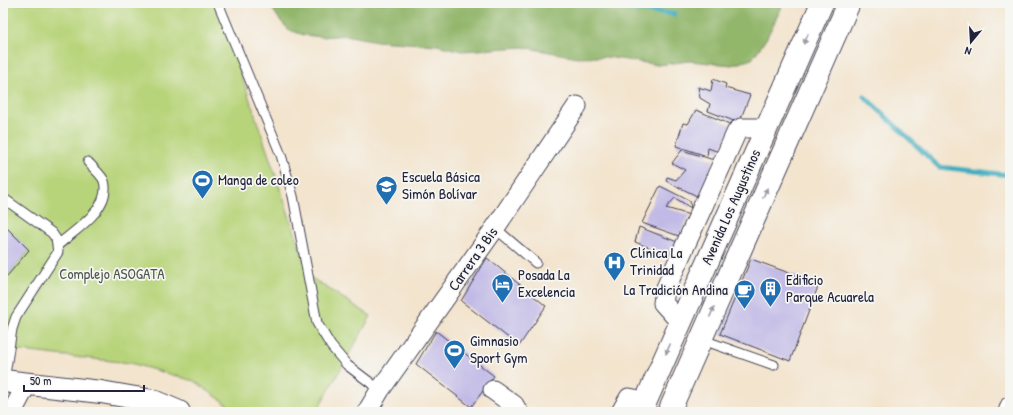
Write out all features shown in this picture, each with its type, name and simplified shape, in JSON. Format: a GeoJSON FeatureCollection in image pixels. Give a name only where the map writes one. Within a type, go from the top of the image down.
{"type":"FeatureCollection","features":[{"type":"Feature","properties":{"kind":"main road","name":"Avenida Los Augustinos"},"geometry":{"type":"LineString","coordinates":[[643,406],[822,3]]}},
{"type":"Feature","properties":{"kind":"main road","name":"Avenida Los Augustinos"},"geometry":{"type":"LineString","coordinates":[[669,412],[849,3]]}},
{"type":"Feature","properties":{"kind":"main road"},"geometry":{"type":"LineString","coordinates":[[3,381],[101,392],[153,401],[179,412]]}},
{"type":"Feature","properties":{"kind":"street","name":"Carrera 3 Bis"},"geometry":{"type":"LineString","coordinates":[[367,412],[380,390],[495,228],[577,106]]}},
{"type":"Feature","properties":{"kind":"street"},"geometry":{"type":"LineString","coordinates":[[12,412],[27,384]]}},
{"type":"Feature","properties":{"kind":"street"},"geometry":{"type":"LineString","coordinates":[[494,390],[514,405],[518,412]]}},
{"type":"Feature","properties":{"kind":"street"},"geometry":{"type":"LineString","coordinates":[[621,412],[629,398],[643,406]]}},
{"type":"Feature","properties":{"kind":"street"},"geometry":{"type":"LineString","coordinates":[[1008,412],[1010,406]]}},
{"type":"Feature","properties":{"kind":"lane"},"geometry":{"type":"LineString","coordinates":[[218,3],[282,155],[293,196],[317,323],[331,346],[347,365],[380,390]]}},
{"type":"Feature","properties":{"kind":"lane"},"geometry":{"type":"LineString","coordinates":[[58,245],[94,214],[105,198],[104,180],[88,162]]}},
{"type":"Feature","properties":{"kind":"lane"},"geometry":{"type":"LineString","coordinates":[[3,198],[52,233],[58,245],[56,257],[16,317],[12,329],[3,381]]}},
{"type":"Feature","properties":{"kind":"lane"},"geometry":{"type":"LineString","coordinates":[[495,228],[536,263]]}},
{"type":"Feature","properties":{"kind":"lane"},"geometry":{"type":"LineString","coordinates":[[700,339],[774,365]]}},
{"type":"Feature","properties":{"kind":"green space","name":"Complejo ASOGATA"},"geometry":{"type":"Polygon","coordinates":[[[3,3],[217,3],[310,277],[371,316],[316,412],[238,412],[194,381],[130,363],[3,349],[3,281],[29,250],[3,224],[3,3]]]}},
{"type":"Feature","properties":{"kind":"green space"},"geometry":{"type":"Polygon","coordinates":[[[269,3],[784,3],[766,39],[752,59],[732,65],[689,61],[659,65],[607,57],[576,57],[523,47],[462,51],[437,45],[377,41],[345,35],[323,37],[304,35],[289,30],[279,19],[269,3]]]}},
{"type":"Feature","properties":{"kind":"building"},"geometry":{"type":"Polygon","coordinates":[[[713,79],[726,84],[725,88],[750,95],[739,123],[708,111],[710,104],[700,98],[698,87],[711,91],[713,79]]]}},
{"type":"Feature","properties":{"kind":"building"},"geometry":{"type":"Polygon","coordinates":[[[696,110],[732,125],[719,152],[708,148],[707,156],[676,146],[683,123],[688,124],[696,110]]]}},
{"type":"Feature","properties":{"kind":"building"},"geometry":{"type":"Polygon","coordinates":[[[682,150],[714,160],[699,197],[666,181],[667,177],[676,180],[685,170],[672,163],[682,150]]]}},
{"type":"Feature","properties":{"kind":"building"},"geometry":{"type":"Polygon","coordinates":[[[660,186],[690,201],[691,208],[675,198],[666,208],[690,215],[679,236],[642,223],[660,186]]]}},
{"type":"Feature","properties":{"kind":"building"},"geometry":{"type":"Polygon","coordinates":[[[3,224],[29,250],[3,281],[3,224]]]}},
{"type":"Feature","properties":{"kind":"building"},"geometry":{"type":"Polygon","coordinates":[[[639,227],[685,245],[679,259],[635,242],[639,227]]]}},
{"type":"Feature","properties":{"kind":"building","name":"Posada La Excelencia"},"geometry":{"type":"Polygon","coordinates":[[[487,258],[546,306],[519,346],[461,301],[487,258]]]}},
{"type":"Feature","properties":{"kind":"building","name":"Edificio Parque Acuarela"},"geometry":{"type":"Polygon","coordinates":[[[751,259],[819,284],[790,361],[720,334],[751,259]]]}},
{"type":"Feature","properties":{"kind":"building","name":"Gimnasio Sport Gym"},"geometry":{"type":"Polygon","coordinates":[[[436,331],[494,376],[471,407],[416,364],[436,331]]]}},
{"type":"Feature","properties":{"kind":"waterway"},"geometry":{"type":"LineString","coordinates":[[579,3],[674,14]]}},
{"type":"Feature","properties":{"kind":"waterway"},"geometry":{"type":"LineString","coordinates":[[864,96],[939,167],[1010,175]]}},
{"type":"Feature","properties":{"kind":"place","name":"Manga de coleo"},"geometry":{"type":"Point","coordinates":[202,200]}},
{"type":"Feature","properties":{"kind":"place","name":"Escuela Básica Simón Bolívar"},"geometry":{"type":"Point","coordinates":[387,206]}},
{"type":"Feature","properties":{"kind":"place","name":"Clínica La Trinidad"},"geometry":{"type":"Point","coordinates":[614,282]}},
{"type":"Feature","properties":{"kind":"place","name":"Posada La Excelencia"},"geometry":{"type":"Point","coordinates":[503,304]}},
{"type":"Feature","properties":{"kind":"place","name":"Edificio Parque Acuarela"},"geometry":{"type":"Point","coordinates":[770,308]}},
{"type":"Feature","properties":{"kind":"place","name":"La Tradición Andina"},"geometry":{"type":"Point","coordinates":[744,310]}},
{"type":"Feature","properties":{"kind":"place","name":"Gimnasio Sport Gym"},"geometry":{"type":"Point","coordinates":[455,370]}}]}
